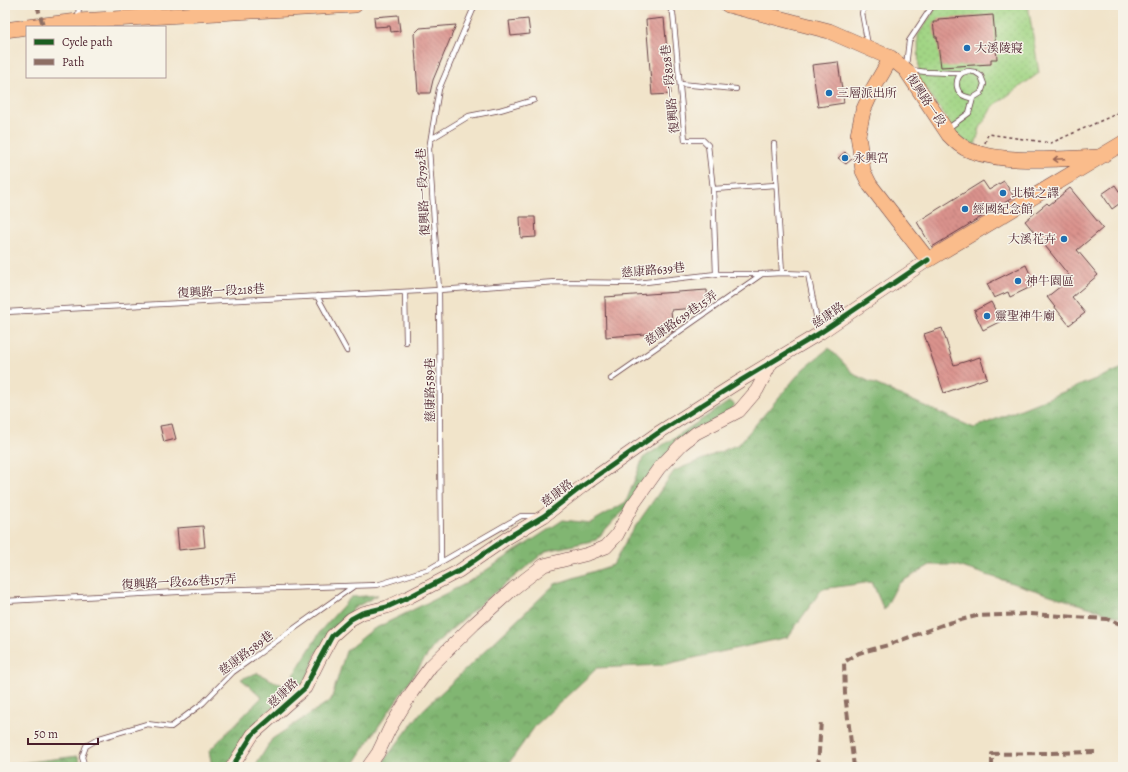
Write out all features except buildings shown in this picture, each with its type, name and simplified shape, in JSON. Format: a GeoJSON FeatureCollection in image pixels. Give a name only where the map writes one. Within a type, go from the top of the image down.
{"type":"FeatureCollection","features":[{"type":"Feature","properties":{"kind":"main road"},"geometry":{"type":"LineString","coordinates":[[36,26],[78,21],[355,5]]}},
{"type":"Feature","properties":{"kind":"main road","name":"復興路一段"},"geometry":{"type":"LineString","coordinates":[[728,5],[829,31],[891,58],[906,70],[949,135],[957,143],[970,151],[1003,158],[1044,160],[1098,157],[1123,143]]}},
{"type":"Feature","properties":{"kind":"main road"},"geometry":{"type":"LineString","coordinates":[[5,30],[26,27]]}},
{"type":"Feature","properties":{"kind":"main road"},"geometry":{"type":"LineString","coordinates":[[891,58],[873,89],[863,111],[858,135],[863,171],[870,185],[928,260]]}},
{"type":"Feature","properties":{"kind":"main road","name":"慈康路"},"geometry":{"type":"LineString","coordinates":[[928,260],[1071,175],[1098,157]]}},
{"type":"Feature","properties":{"kind":"street","name":"慈康路"},"geometry":{"type":"LineString","coordinates":[[232,767],[253,734],[305,688],[332,636],[351,619],[362,613],[387,607],[459,571],[507,538],[544,516],[584,485],[658,433],[820,333],[928,260]]}},
{"type":"Feature","properties":{"kind":"street"},"geometry":{"type":"LineString","coordinates":[[368,767],[378,753],[390,728],[412,692],[431,666],[514,588],[544,565],[588,554],[606,547],[617,535],[632,506],[659,468],[682,444],[696,433],[739,411],[757,390],[770,363]]}},
{"type":"Feature","properties":{"kind":"lane"},"geometry":{"type":"LineString","coordinates":[[78,21],[79,5]]}},
{"type":"Feature","properties":{"kind":"lane","name":"復興路一段792巷"},"geometry":{"type":"LineString","coordinates":[[439,290],[429,149],[439,89],[475,5]]}},
{"type":"Feature","properties":{"kind":"lane","name":"復興路一段828巷"},"geometry":{"type":"LineString","coordinates":[[667,5],[673,13],[686,140],[703,140],[708,145],[713,189],[716,274]]}},
{"type":"Feature","properties":{"kind":"lane"},"geometry":{"type":"LineString","coordinates":[[865,5],[862,13],[869,49]]}},
{"type":"Feature","properties":{"kind":"lane"},"geometry":{"type":"LineString","coordinates":[[933,5],[909,41],[906,70],[926,72],[975,72],[981,76],[984,84],[981,92],[973,98],[966,98],[957,88],[958,77],[962,73]]}},
{"type":"Feature","properties":{"kind":"lane"},"geometry":{"type":"LineString","coordinates":[[680,84],[736,89]]}},
{"type":"Feature","properties":{"kind":"lane"},"geometry":{"type":"LineString","coordinates":[[946,130],[969,113],[973,98]]}},
{"type":"Feature","properties":{"kind":"lane"},"geometry":{"type":"LineString","coordinates":[[431,139],[469,116],[500,110],[534,100]]}},
{"type":"Feature","properties":{"kind":"lane"},"geometry":{"type":"LineString","coordinates":[[774,144],[782,273]]}},
{"type":"Feature","properties":{"kind":"lane"},"geometry":{"type":"LineString","coordinates":[[713,189],[776,185]]}},
{"type":"Feature","properties":{"kind":"lane","name":"慈康路639巷"},"geometry":{"type":"LineString","coordinates":[[439,290],[556,282],[637,283],[716,274],[808,274],[820,333]]}},
{"type":"Feature","properties":{"kind":"lane","name":"慈康路639巷15弄"},"geometry":{"type":"LineString","coordinates":[[611,379],[762,274]]}},
{"type":"Feature","properties":{"kind":"lane","name":"復興路一段218巷"},"geometry":{"type":"LineString","coordinates":[[5,312],[439,290]]}},
{"type":"Feature","properties":{"kind":"lane","name":"慈康路589巷"},"geometry":{"type":"LineString","coordinates":[[439,290],[441,562]]}},
{"type":"Feature","properties":{"kind":"lane"},"geometry":{"type":"LineString","coordinates":[[405,292],[406,342]]}},
{"type":"Feature","properties":{"kind":"lane"},"geometry":{"type":"LineString","coordinates":[[316,296],[347,351]]}},
{"type":"Feature","properties":{"kind":"lane"},"geometry":{"type":"LineString","coordinates":[[354,586],[377,585],[429,569],[521,516],[544,516]]}},
{"type":"Feature","properties":{"kind":"lane","name":"慈康路589巷"},"geometry":{"type":"LineString","coordinates":[[85,767],[82,757],[86,746],[100,738],[147,724],[171,727],[203,703],[233,672],[354,586]]}},
{"type":"Feature","properties":{"kind":"lane","name":"復興路一段626巷157弄"},"geometry":{"type":"LineString","coordinates":[[5,601],[216,590],[354,586]]}},
{"type":"Feature","properties":{"kind":"path"},"geometry":{"type":"LineString","coordinates":[[981,154],[988,134],[1051,143],[1123,111]]}},
{"type":"Feature","properties":{"kind":"green space","name":"大溪陵寢"},"geometry":{"type":"Polygon","coordinates":[[[938,5],[1028,5],[1039,73],[993,106],[980,128],[975,145],[961,139],[919,79],[918,35],[938,5]]]}},
{"type":"Feature","properties":{"kind":"green space"},"geometry":{"type":"Polygon","coordinates":[[[829,348],[855,375],[974,428],[1123,368],[1123,618],[955,565],[930,565],[898,584],[884,610],[872,582],[822,589],[788,637],[662,665],[597,668],[536,725],[506,767],[379,767],[422,711],[555,584],[613,565],[628,537],[674,471],[739,444],[803,369],[829,348]]]}},
{"type":"Feature","properties":{"kind":"green space"},"geometry":{"type":"Polygon","coordinates":[[[730,401],[735,405],[726,414],[689,433],[632,504],[614,520],[596,540],[546,551],[479,605],[435,644],[352,767],[255,767],[272,739],[331,700],[346,651],[372,630],[465,584],[563,520],[590,523],[626,502],[643,458],[730,401]]]}},
{"type":"Feature","properties":{"kind":"green space"},"geometry":{"type":"Polygon","coordinates":[[[378,595],[354,608],[316,654],[305,684],[263,715],[228,767],[211,767],[209,751],[262,697],[241,679],[257,673],[286,687],[322,629],[351,597],[378,595]]]}},
{"type":"Feature","properties":{"kind":"green space"},"geometry":{"type":"Polygon","coordinates":[[[78,756],[82,767],[5,767],[5,765],[78,756]]]}},
{"type":"Feature","properties":{"kind":"marked path"},"geometry":{"type":"LineString","coordinates":[[37,5],[43,25]]}},
{"type":"Feature","properties":{"kind":"marked path"},"geometry":{"type":"LineString","coordinates":[[854,767],[845,694],[844,662],[859,653],[888,645],[945,624],[976,616],[1029,614],[1107,619],[1123,625]]}},
{"type":"Feature","properties":{"kind":"marked path"},"geometry":{"type":"LineString","coordinates":[[818,767],[821,720]]}},
{"type":"Feature","properties":{"kind":"marked path"},"geometry":{"type":"LineString","coordinates":[[992,767],[992,754],[1099,752]]}},
{"type":"Feature","properties":{"kind":"cycle path"},"geometry":{"type":"LineString","coordinates":[[232,767],[253,734],[305,688],[332,636],[351,619],[362,613],[387,607],[459,571],[507,538],[544,516],[584,485],[658,433],[820,333],[928,260]]}},
{"type":"Feature","properties":{"kind":"place","name":"大溪陵寢"},"geometry":{"type":"Point","coordinates":[967,48]}},
{"type":"Feature","properties":{"kind":"place","name":"三層派出所"},"geometry":{"type":"Point","coordinates":[829,93]}},
{"type":"Feature","properties":{"kind":"place","name":"永興宮"},"geometry":{"type":"Point","coordinates":[845,158]}},
{"type":"Feature","properties":{"kind":"place","name":"北橫之譯"},"geometry":{"type":"Point","coordinates":[1003,193]}},
{"type":"Feature","properties":{"kind":"place","name":"經國紀念館"},"geometry":{"type":"Point","coordinates":[965,209]}},
{"type":"Feature","properties":{"kind":"place","name":"大溪花卉"},"geometry":{"type":"Point","coordinates":[1064,239]}},
{"type":"Feature","properties":{"kind":"place","name":"神牛園區"},"geometry":{"type":"Point","coordinates":[1018,281]}},
{"type":"Feature","properties":{"kind":"place","name":"靈聖神牛廟"},"geometry":{"type":"Point","coordinates":[987,316]}}]}
